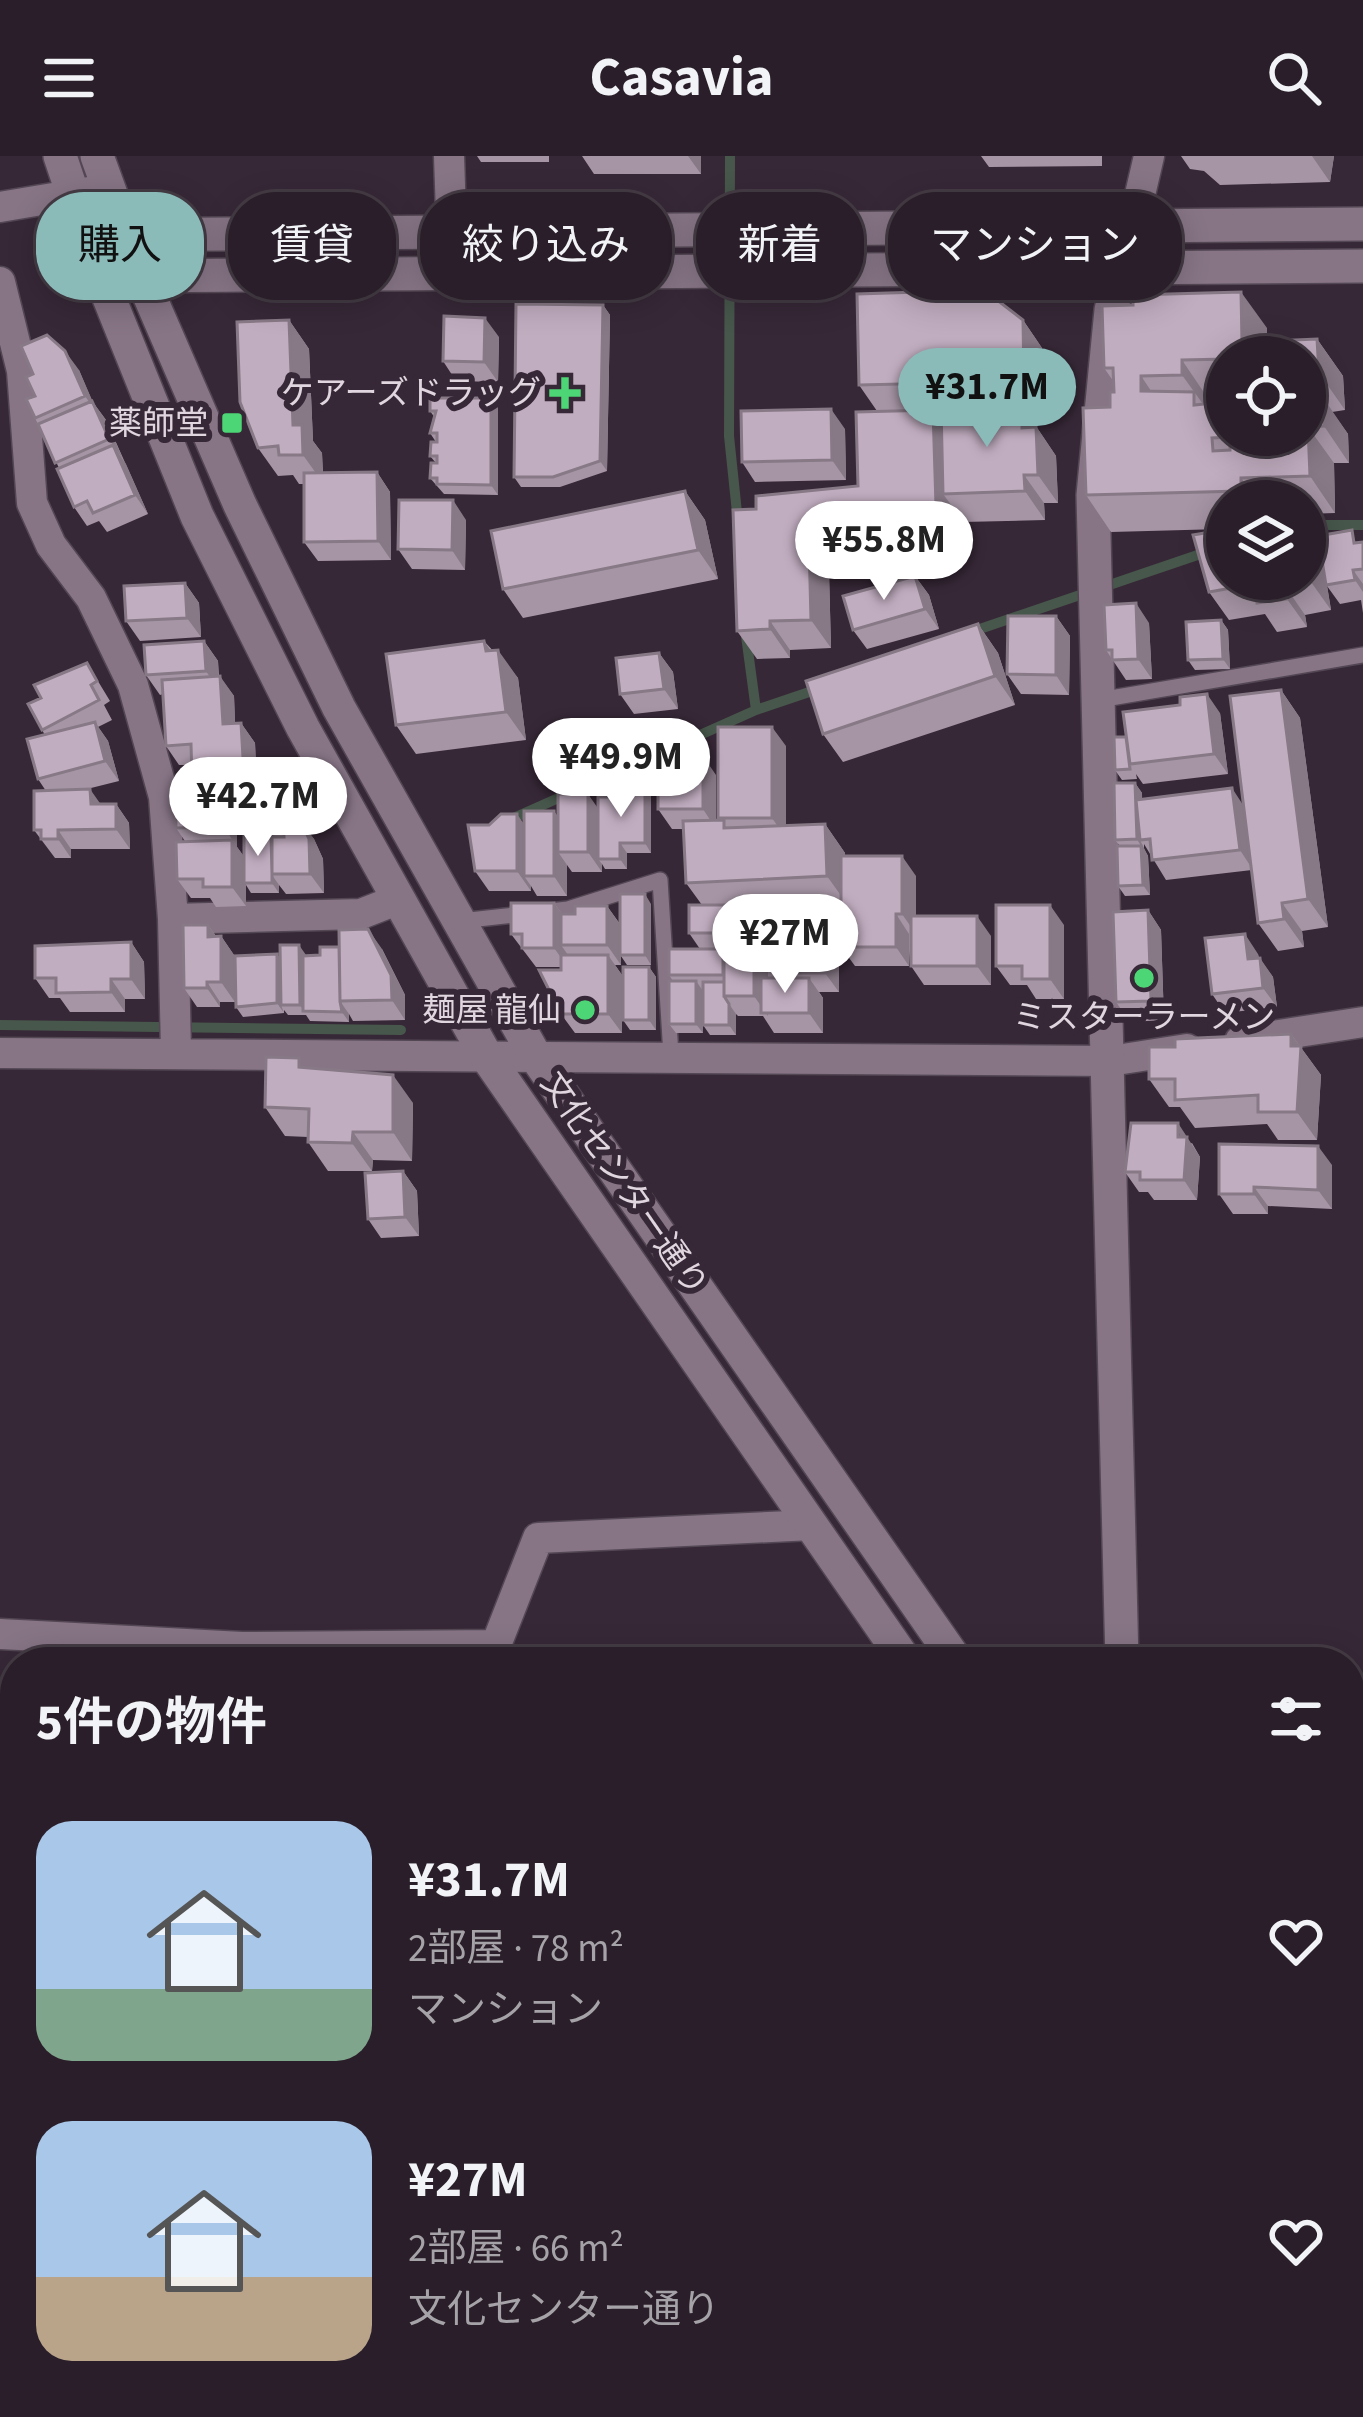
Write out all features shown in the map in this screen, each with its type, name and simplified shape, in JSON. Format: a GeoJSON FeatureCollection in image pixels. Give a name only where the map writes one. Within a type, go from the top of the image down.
{"type":"FeatureCollection","features":[{"type":"Feature","properties":{"kind":"street","name":"文化センター通り"},"geometry":{"type":"LineString","coordinates":[[60,156],[71,192]]}},
{"type":"Feature","properties":{"kind":"street","name":"文化センター通り"},"geometry":{"type":"LineString","coordinates":[[97,156],[108,190]]}},
{"type":"Feature","properties":{"kind":"street"},"geometry":{"type":"LineString","coordinates":[[449,156],[450,192]]}},
{"type":"Feature","properties":{"kind":"street"},"geometry":{"type":"LineString","coordinates":[[1141,192],[1149,156]]}},
{"type":"Feature","properties":{"kind":"street"},"geometry":{"type":"LineString","coordinates":[[83,192],[108,190]]}},
{"type":"Feature","properties":{"kind":"street"},"geometry":{"type":"LineString","coordinates":[[0,206],[36,199]]}},
{"type":"Feature","properties":{"kind":"street"},"geometry":{"type":"LineString","coordinates":[[1182,228],[1363,224]]}},
{"type":"Feature","properties":{"kind":"street"},"geometry":{"type":"LineString","coordinates":[[672,230],[888,229]]}},
{"type":"Feature","properties":{"kind":"street"},"geometry":{"type":"LineString","coordinates":[[204,232],[420,230]]}},
{"type":"Feature","properties":{"kind":"street"},"geometry":{"type":"LineString","coordinates":[[1182,267],[1363,266]]}},
{"type":"Feature","properties":{"kind":"street"},"geometry":{"type":"LineString","coordinates":[[672,271],[888,270]]}},
{"type":"Feature","properties":{"kind":"street"},"geometry":{"type":"LineString","coordinates":[[204,274],[420,273]]}},
{"type":"Feature","properties":{"kind":"street"},"geometry":{"type":"LineString","coordinates":[[0,282],[22,371],[32,503],[51,545],[92,598],[133,685],[164,797],[176,1034]]}},
{"type":"Feature","properties":{"kind":"street","name":"文化センター通り"},"geometry":{"type":"LineString","coordinates":[[109,300],[197,516],[303,728],[485,1054],[896,1647]]}},
{"type":"Feature","properties":{"kind":"street","name":"文化センター通り"},"geometry":{"type":"LineString","coordinates":[[151,300],[240,505],[338,708],[534,1054],[947,1647]]}},
{"type":"Feature","properties":{"kind":"street"},"geometry":{"type":"LineString","coordinates":[[1115,300],[1093,495],[1122,1647]]}},
{"type":"Feature","properties":{"kind":"street"},"geometry":{"type":"LineString","coordinates":[[172,919],[361,914],[399,899]]}},
{"type":"Feature","properties":{"kind":"street"},"geometry":{"type":"LineString","coordinates":[[0,1053],[176,1034],[485,1054],[1110,1061],[1363,1022]]}},
{"type":"Feature","properties":{"kind":"street"},"geometry":{"type":"LineString","coordinates":[[327,1647],[496,1645],[538,1538],[812,1525]]}},
{"type":"Feature","properties":{"kind":"street"},"geometry":{"type":"LineString","coordinates":[[0,1634],[225,1647]]}},
{"type":"Feature","properties":{"kind":"lane"},"geometry":{"type":"LineString","coordinates":[[1099,700],[1363,655]]}},
{"type":"Feature","properties":{"kind":"lane"},"geometry":{"type":"LineString","coordinates":[[460,921],[568,909],[660,880],[671,1055]]}},
{"type":"Feature","properties":{"kind":"building"},"geometry":{"type":"Polygon","coordinates":[[[1241,292],[1242,336],[1206,336],[1206,359],[1182,360],[1182,375],[1141,376],[1141,391],[1194,392],[1194,405],[1205,404],[1206,395],[1206,456],[1309,456],[1310,476],[1206,480],[1206,492],[1086,495],[1083,408],[1110,407],[1110,392],[1114,392],[1113,368],[1104,368],[1102,306],[1133,305],[1133,300],[1182,300],[1182,294],[1241,292]]]}},
{"type":"Feature","properties":{"kind":"building"},"geometry":{"type":"Polygon","coordinates":[[[888,293],[888,300],[997,300],[1023,320],[1024,381],[859,385],[857,300],[864,300],[864,294],[888,293]]]}},
{"type":"Feature","properties":{"kind":"building","name":"ケアーズドラッグ"},"geometry":{"type":"Polygon","coordinates":[[[516,304],[603,305],[600,461],[553,477],[514,477],[516,304]]]}},
{"type":"Feature","properties":{"kind":"building"},"geometry":{"type":"Polygon","coordinates":[[[444,316],[485,318],[484,362],[443,361],[444,316]]]}},
{"type":"Feature","properties":{"kind":"building"},"geometry":{"type":"Polygon","coordinates":[[[289,320],[293,425],[302,425],[303,455],[279,455],[278,446],[258,448],[240,402],[237,322],[289,320]]]}},
{"type":"Feature","properties":{"kind":"building"},"geometry":{"type":"Polygon","coordinates":[[[47,335],[65,351],[85,396],[35,418],[26,399],[35,396],[26,377],[33,374],[21,346],[47,335]]]}},
{"type":"Feature","properties":{"kind":"building"},"geometry":{"type":"Polygon","coordinates":[[[430,398],[491,398],[491,485],[437,484],[437,478],[430,478],[431,463],[437,463],[437,456],[430,456],[437,433],[430,433],[436,411],[430,411],[430,398]]]}},
{"type":"Feature","properties":{"kind":"building"},"geometry":{"type":"Polygon","coordinates":[[[92,401],[109,439],[55,463],[38,424],[92,401]]]}},
{"type":"Feature","properties":{"kind":"building"},"geometry":{"type":"Polygon","coordinates":[[[1022,405],[1022,428],[1036,427],[1038,475],[1024,475],[1025,491],[943,494],[941,407],[1022,405]]]}},
{"type":"Feature","properties":{"kind":"building"},"geometry":{"type":"Polygon","coordinates":[[[831,409],[832,460],[742,462],[741,411],[831,409]]]}},
{"type":"Feature","properties":{"kind":"building"},"geometry":{"type":"Polygon","coordinates":[[[933,410],[936,506],[857,510],[858,534],[813,536],[809,543],[811,620],[770,621],[770,629],[737,631],[733,510],[756,509],[756,496],[858,486],[856,412],[933,410]]]}},
{"type":"Feature","properties":{"kind":"building"},"geometry":{"type":"Polygon","coordinates":[[[113,445],[135,495],[93,513],[87,501],[74,507],[57,469],[113,445]]]}},
{"type":"Feature","properties":{"kind":"building"},"geometry":{"type":"Polygon","coordinates":[[[377,472],[378,541],[304,542],[304,473],[377,472]]]}},
{"type":"Feature","properties":{"kind":"building"},"geometry":{"type":"Polygon","coordinates":[[[685,491],[698,550],[503,589],[491,531],[685,491]]]}},
{"type":"Feature","properties":{"kind":"building"},"geometry":{"type":"Polygon","coordinates":[[[399,500],[453,500],[452,550],[398,549],[399,500]]]}},
{"type":"Feature","properties":{"kind":"building"},"geometry":{"type":"Polygon","coordinates":[[[1352,530],[1354,543],[1363,542],[1363,569],[1353,570],[1355,580],[1326,585],[1326,535],[1352,530]]]}},
{"type":"Feature","properties":{"kind":"building"},"geometry":{"type":"Polygon","coordinates":[[[1206,533],[1206,581],[1193,535],[1206,533]]]}},
{"type":"Feature","properties":{"kind":"building"},"geometry":{"type":"Polygon","coordinates":[[[915,576],[925,609],[853,630],[843,596],[915,576]]]}},
{"type":"Feature","properties":{"kind":"building"},"geometry":{"type":"Polygon","coordinates":[[[185,583],[187,618],[126,621],[124,586],[185,583]]]}},
{"type":"Feature","properties":{"kind":"building"},"geometry":{"type":"Polygon","coordinates":[[[1136,603],[1138,659],[1112,660],[1112,650],[1106,650],[1104,605],[1136,603]]]}},
{"type":"Feature","properties":{"kind":"building"},"geometry":{"type":"Polygon","coordinates":[[[1008,616],[1056,616],[1056,675],[1007,674],[1008,616]]]}},
{"type":"Feature","properties":{"kind":"building"},"geometry":{"type":"Polygon","coordinates":[[[1221,620],[1223,659],[1188,660],[1186,622],[1221,620]]]}},
{"type":"Feature","properties":{"kind":"building"},"geometry":{"type":"Polygon","coordinates":[[[978,624],[995,676],[823,734],[806,681],[978,624]]]}},
{"type":"Feature","properties":{"kind":"building"},"geometry":{"type":"Polygon","coordinates":[[[204,641],[206,671],[146,675],[144,645],[204,641]]]}},
{"type":"Feature","properties":{"kind":"building"},"geometry":{"type":"Polygon","coordinates":[[[484,641],[486,651],[498,650],[506,712],[396,725],[386,654],[484,641]]]}},
{"type":"Feature","properties":{"kind":"building"},"geometry":{"type":"Polygon","coordinates":[[[659,653],[664,689],[620,694],[616,658],[659,653]]]}},
{"type":"Feature","properties":{"kind":"building"},"geometry":{"type":"Polygon","coordinates":[[[87,663],[97,681],[91,685],[99,700],[42,730],[28,704],[41,698],[34,685],[87,663]]]}},
{"type":"Feature","properties":{"kind":"building"},"geometry":{"type":"Polygon","coordinates":[[[220,676],[223,724],[241,723],[244,775],[192,778],[191,744],[166,746],[162,680],[220,676]]]}},
{"type":"Feature","properties":{"kind":"building"},"geometry":{"type":"Polygon","coordinates":[[[1281,690],[1308,899],[1282,903],[1284,919],[1258,923],[1230,696],[1281,690]]]}},
{"type":"Feature","properties":{"kind":"building"},"geometry":{"type":"Polygon","coordinates":[[[1207,694],[1214,754],[1130,764],[1123,712],[1180,705],[1180,697],[1207,694]]]}},
{"type":"Feature","properties":{"kind":"building"},"geometry":{"type":"Polygon","coordinates":[[[95,722],[105,761],[38,779],[27,739],[95,722]]]}},
{"type":"Feature","properties":{"kind":"building"},"geometry":{"type":"Polygon","coordinates":[[[718,727],[772,727],[772,818],[718,818],[718,727]]]}},
{"type":"Feature","properties":{"kind":"building"},"geometry":{"type":"Polygon","coordinates":[[[1114,737],[1126,737],[1130,769],[1115,770],[1114,737]]]}},
{"type":"Feature","properties":{"kind":"building"},"geometry":{"type":"Polygon","coordinates":[[[658,756],[703,756],[703,809],[658,809],[658,756]]]}},
{"type":"Feature","properties":{"kind":"building"},"geometry":{"type":"Polygon","coordinates":[[[622,782],[645,782],[645,843],[620,843],[620,859],[598,859],[598,797],[622,797],[622,782]]]}},
{"type":"Feature","properties":{"kind":"building"},"geometry":{"type":"Polygon","coordinates":[[[1114,783],[1135,783],[1137,839],[1115,840],[1114,783]]]}},
{"type":"Feature","properties":{"kind":"building"},"geometry":{"type":"Polygon","coordinates":[[[236,786],[282,786],[283,820],[236,821],[236,786]]]}},
{"type":"Feature","properties":{"kind":"building"},"geometry":{"type":"Polygon","coordinates":[[[175,787],[223,787],[224,827],[176,828],[175,787]]]}},
{"type":"Feature","properties":{"kind":"building"},"geometry":{"type":"Polygon","coordinates":[[[1232,788],[1240,850],[1152,860],[1150,839],[1140,840],[1136,800],[1232,788]]]}},
{"type":"Feature","properties":{"kind":"building"},"geometry":{"type":"Polygon","coordinates":[[[90,789],[91,804],[116,804],[116,829],[58,830],[58,839],[41,839],[41,830],[34,830],[34,791],[90,789]]]}},
{"type":"Feature","properties":{"kind":"building"},"geometry":{"type":"Polygon","coordinates":[[[558,794],[588,794],[588,852],[558,852],[558,794]]]}},
{"type":"Feature","properties":{"kind":"building"},"geometry":{"type":"Polygon","coordinates":[[[524,811],[554,811],[554,876],[524,876],[524,811]]]}},
{"type":"Feature","properties":{"kind":"building"},"geometry":{"type":"Polygon","coordinates":[[[501,814],[517,814],[517,871],[475,871],[468,825],[489,825],[501,814]]]}},
{"type":"Feature","properties":{"kind":"building"},"geometry":{"type":"Polygon","coordinates":[[[283,819],[300,819],[309,839],[310,874],[272,874],[271,837],[284,837],[283,819]]]}},
{"type":"Feature","properties":{"kind":"building"},"geometry":{"type":"Polygon","coordinates":[[[724,820],[724,828],[825,824],[827,876],[686,883],[683,821],[724,820]]]}},
{"type":"Feature","properties":{"kind":"building"},"geometry":{"type":"Polygon","coordinates":[[[272,835],[272,883],[244,883],[244,836],[272,835]]]}},
{"type":"Feature","properties":{"kind":"building"},"geometry":{"type":"Polygon","coordinates":[[[232,840],[232,887],[203,887],[203,879],[177,879],[176,842],[232,840]]]}},
{"type":"Feature","properties":{"kind":"building"},"geometry":{"type":"Polygon","coordinates":[[[1117,846],[1141,846],[1143,885],[1118,886],[1117,846]]]}},
{"type":"Feature","properties":{"kind":"building"},"geometry":{"type":"Polygon","coordinates":[[[841,856],[902,856],[902,914],[896,914],[896,947],[841,947],[841,856]]]}},
{"type":"Feature","properties":{"kind":"building"},"geometry":{"type":"Polygon","coordinates":[[[620,894],[645,894],[645,955],[620,955],[620,894]]]}},
{"type":"Feature","properties":{"kind":"building"},"geometry":{"type":"Polygon","coordinates":[[[825,897],[825,973],[799,973],[799,960],[763,960],[763,903],[825,897]]]}},
{"type":"Feature","properties":{"kind":"building"},"geometry":{"type":"Polygon","coordinates":[[[511,903],[554,903],[554,948],[522,948],[522,934],[511,934],[511,903]]]}},
{"type":"Feature","properties":{"kind":"building"},"geometry":{"type":"Polygon","coordinates":[[[689,905],[750,905],[750,933],[689,933],[689,905]]]}},
{"type":"Feature","properties":{"kind":"building"},"geometry":{"type":"Polygon","coordinates":[[[996,905],[1050,905],[1050,979],[1022,979],[1022,966],[996,966],[996,905]]]}},
{"type":"Feature","properties":{"kind":"building"},"geometry":{"type":"Polygon","coordinates":[[[575,906],[607,906],[607,945],[561,945],[561,914],[575,914],[575,906]]]}},
{"type":"Feature","properties":{"kind":"building"},"geometry":{"type":"Polygon","coordinates":[[[1148,910],[1151,1001],[1116,1002],[1113,912],[1148,910]]]}},
{"type":"Feature","properties":{"kind":"building"},"geometry":{"type":"Polygon","coordinates":[[[911,916],[977,916],[977,966],[911,966],[911,916]]]}},
{"type":"Feature","properties":{"kind":"building"},"geometry":{"type":"Polygon","coordinates":[[[183,925],[208,925],[208,937],[221,936],[221,982],[207,982],[207,988],[184,988],[183,925]]]}},
{"type":"Feature","properties":{"kind":"building"},"geometry":{"type":"Polygon","coordinates":[[[368,929],[391,975],[392,1000],[340,1001],[339,930],[368,929]]]}},
{"type":"Feature","properties":{"kind":"building"},"geometry":{"type":"Polygon","coordinates":[[[1245,934],[1248,959],[1260,958],[1263,988],[1212,994],[1205,938],[1245,934]]]}},
{"type":"Feature","properties":{"kind":"building"},"geometry":{"type":"Polygon","coordinates":[[[131,942],[131,979],[111,979],[111,992],[56,993],[56,978],[35,978],[35,946],[131,942]]]}},
{"type":"Feature","properties":{"kind":"building"},"geometry":{"type":"Polygon","coordinates":[[[724,942],[754,942],[754,996],[724,996],[724,942]]]}},
{"type":"Feature","properties":{"kind":"building"},"geometry":{"type":"Polygon","coordinates":[[[280,945],[299,945],[300,1005],[281,1005],[280,945]]]}},
{"type":"Feature","properties":{"kind":"building"},"geometry":{"type":"Polygon","coordinates":[[[320,947],[339,947],[342,1012],[303,1011],[303,956],[320,955],[320,947]]]}},
{"type":"Feature","properties":{"kind":"building"},"geometry":{"type":"Polygon","coordinates":[[[669,949],[723,949],[723,975],[669,975],[669,949]]]}},
{"type":"Feature","properties":{"kind":"building"},"geometry":{"type":"Polygon","coordinates":[[[277,954],[277,1003],[236,1007],[235,956],[277,954]]]}},
{"type":"Feature","properties":{"kind":"building"},"geometry":{"type":"Polygon","coordinates":[[[561,955],[608,955],[608,1014],[561,1014],[539,970],[561,970],[561,955]]]}},
{"type":"Feature","properties":{"kind":"building"},"geometry":{"type":"Polygon","coordinates":[[[623,967],[649,967],[649,1020],[623,1020],[623,967]]]}},
{"type":"Feature","properties":{"kind":"building"},"geometry":{"type":"Polygon","coordinates":[[[761,978],[809,978],[809,1013],[761,1013],[761,978]]]}},
{"type":"Feature","properties":{"kind":"building"},"geometry":{"type":"Polygon","coordinates":[[[669,981],[696,981],[696,1024],[669,1024],[669,981]]]}},
{"type":"Feature","properties":{"kind":"building"},"geometry":{"type":"Polygon","coordinates":[[[703,982],[724,982],[729,1025],[703,1025],[703,982]]]}},
{"type":"Feature","properties":{"kind":"building"},"geometry":{"type":"Polygon","coordinates":[[[1291,1034],[1291,1046],[1301,1046],[1297,1112],[1258,1112],[1258,1095],[1175,1100],[1175,1079],[1149,1079],[1149,1047],[1175,1047],[1175,1039],[1291,1034]]]}},
{"type":"Feature","properties":{"kind":"building"},"geometry":{"type":"Polygon","coordinates":[[[266,1057],[299,1058],[299,1067],[393,1075],[393,1132],[353,1132],[352,1143],[308,1142],[309,1109],[265,1107],[266,1057]]]}},
{"type":"Feature","properties":{"kind":"building"},"geometry":{"type":"Polygon","coordinates":[[[1131,1123],[1178,1123],[1178,1137],[1187,1137],[1184,1180],[1140,1180],[1140,1172],[1125,1172],[1131,1123]]]}},
{"type":"Feature","properties":{"kind":"building"},"geometry":{"type":"Polygon","coordinates":[[[1219,1144],[1318,1146],[1318,1190],[1254,1187],[1254,1194],[1219,1194],[1219,1144]]]}},
{"type":"Feature","properties":{"kind":"building"},"geometry":{"type":"Polygon","coordinates":[[[403,1171],[405,1217],[368,1219],[365,1173],[403,1171]]]}},
{"type":"Feature","properties":{"kind":"waterway"},"geometry":{"type":"LineString","coordinates":[[730,156],[729,436],[738,522]]}},
{"type":"Feature","properties":{"kind":"waterway"},"geometry":{"type":"LineString","coordinates":[[1326,525],[1363,525]]}},
{"type":"Feature","properties":{"kind":"waterway"},"geometry":{"type":"LineString","coordinates":[[968,633],[1206,552]]}},
{"type":"Feature","properties":{"kind":"waterway"},"geometry":{"type":"LineString","coordinates":[[746,636],[756,710]]}},
{"type":"Feature","properties":{"kind":"waterway"},"geometry":{"type":"LineString","coordinates":[[507,821],[756,710],[821,688]]}},
{"type":"Feature","properties":{"kind":"waterway"},"geometry":{"type":"LineString","coordinates":[[0,1025],[401,1030]]}},
{"type":"Feature","properties":{"kind":"place","name":"ケアーズドラッグ"},"geometry":{"type":"Point","coordinates":[565,393]}},
{"type":"Feature","properties":{"kind":"place","name":"薬師堂"},"geometry":{"type":"Point","coordinates":[232,423]}},
{"type":"Feature","properties":{"kind":"place","name":"ミスターラーメン"},"geometry":{"type":"Point","coordinates":[1144,978]}},
{"type":"Feature","properties":{"kind":"place","name":"麺屋 龍仙"},"geometry":{"type":"Point","coordinates":[585,1010]}}]}
